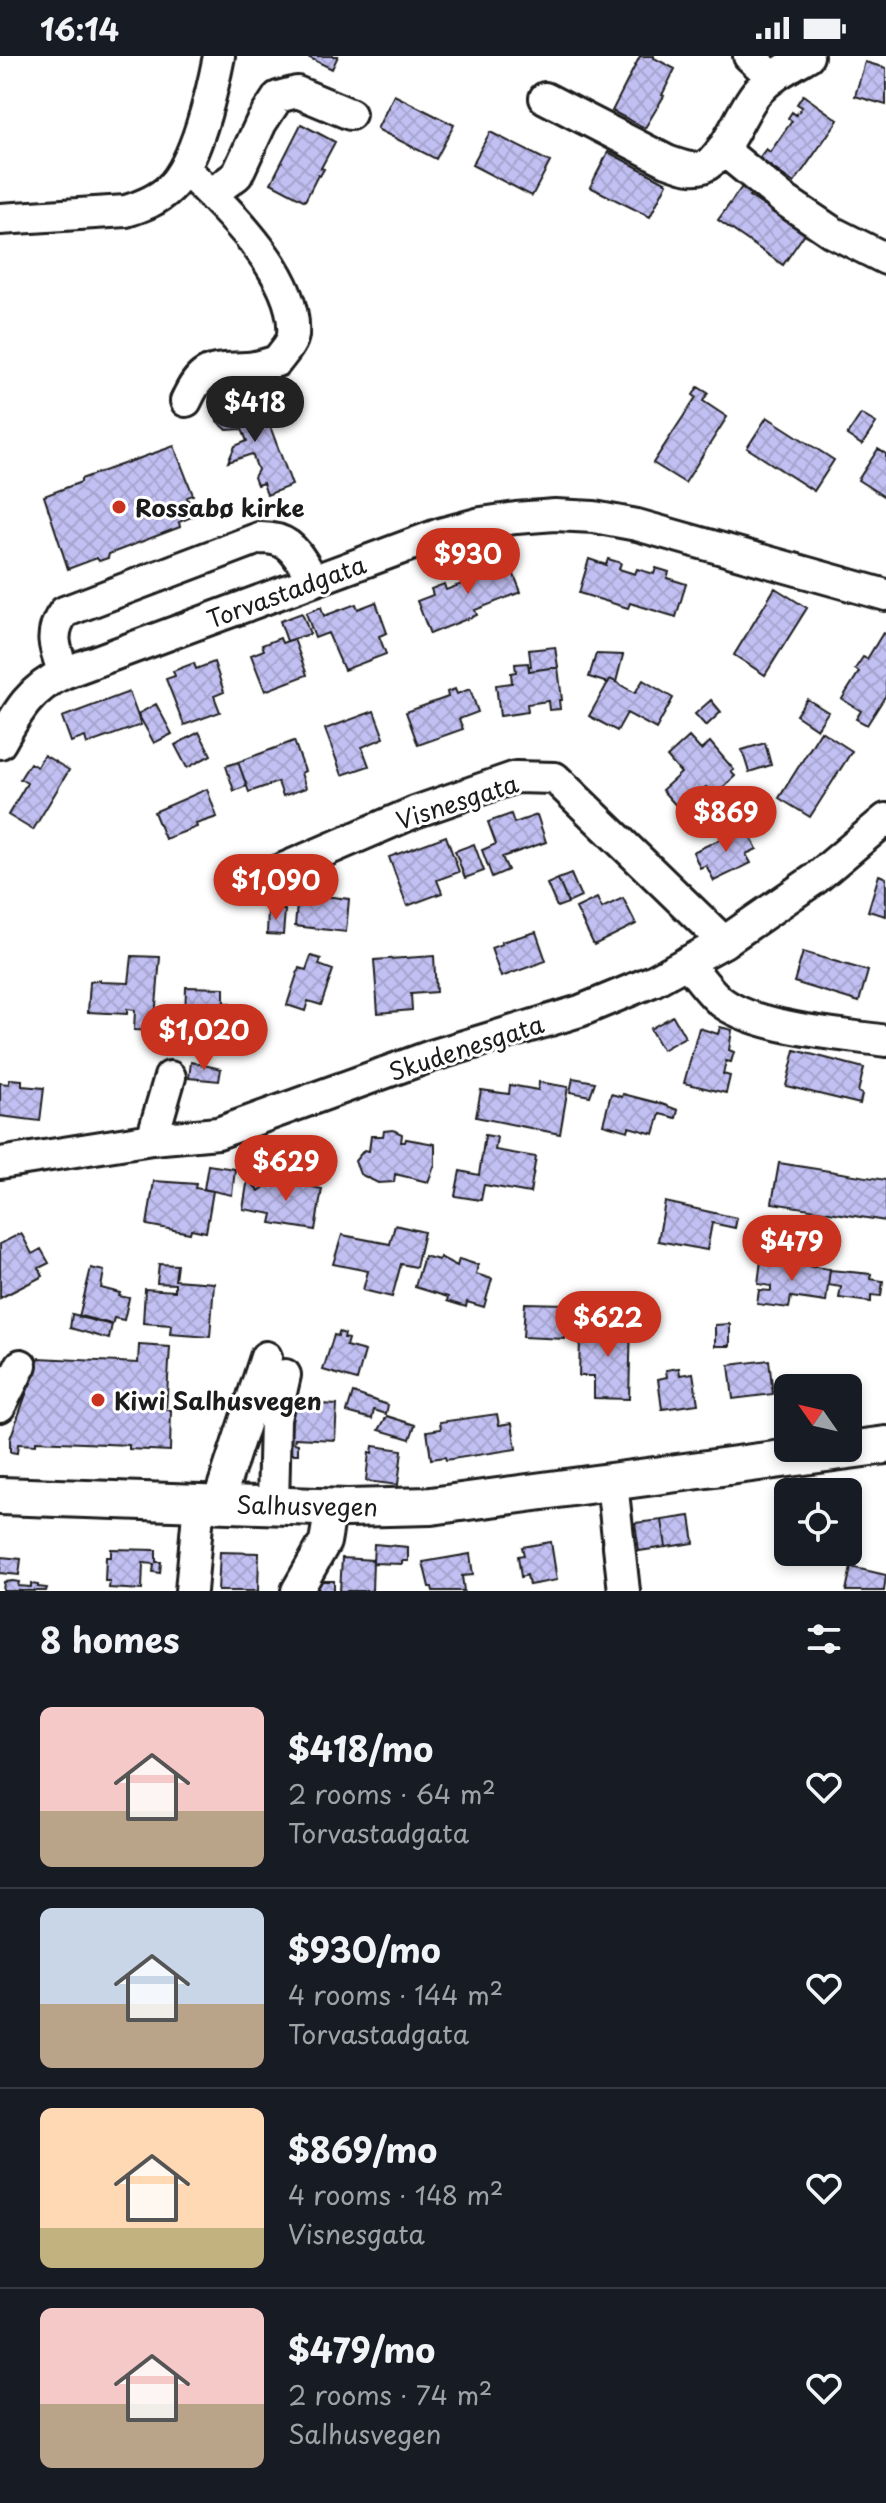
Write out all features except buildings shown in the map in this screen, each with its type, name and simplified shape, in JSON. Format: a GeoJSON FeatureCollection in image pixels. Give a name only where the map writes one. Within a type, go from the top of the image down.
{"type":"FeatureCollection","features":[{"type":"Feature","properties":{"kind":"main road","name":"Salhusvegen"},"geometry":{"type":"LineString","coordinates":[[1,1499],[331,1507],[431,1506],[886,1445]]}},
{"type":"Feature","properties":{"kind":"street"},"geometry":{"type":"LineString","coordinates":[[0,219],[126,211],[145,205],[169,188],[185,169],[197,141],[219,56]]}},
{"type":"Feature","properties":{"kind":"street"},"geometry":{"type":"LineString","coordinates":[[749,56],[789,67]]}},
{"type":"Feature","properties":{"kind":"street"},"geometry":{"type":"LineString","coordinates":[[545,98],[667,161],[688,169],[705,167],[722,149],[755,95],[789,67]]}},
{"type":"Feature","properties":{"kind":"street"},"geometry":{"type":"LineString","coordinates":[[211,194],[232,182],[237,175],[261,123],[278,97],[297,92],[350,114]]}},
{"type":"Feature","properties":{"kind":"street"},"geometry":{"type":"LineString","coordinates":[[722,149],[783,199],[850,241],[886,259]]}},
{"type":"Feature","properties":{"kind":"street"},"geometry":{"type":"LineString","coordinates":[[185,169],[244,230],[268,263],[289,301],[293,338],[277,361],[250,368],[213,369],[194,383],[186,401]]}},
{"type":"Feature","properties":{"kind":"street","name":"Torvastadgata"},"geometry":{"type":"LineString","coordinates":[[0,743],[26,701],[42,683],[440,534],[481,523],[555,515],[594,517],[637,525],[886,595]]}},
{"type":"Feature","properties":{"kind":"street"},"geometry":{"type":"LineString","coordinates":[[64,673],[52,640],[56,623],[64,612],[259,538],[277,538],[288,543],[314,580]]}},
{"type":"Feature","properties":{"kind":"street","name":"Visnesgata"},"geometry":{"type":"LineString","coordinates":[[276,872],[415,812],[516,777],[555,778],[724,942]]}},
{"type":"Feature","properties":{"kind":"street","name":"Skudenesgata"},"geometry":{"type":"LineString","coordinates":[[0,1163],[152,1139],[218,1133],[431,1056],[580,1011],[653,981],[724,942],[815,879],[886,819]]}},
{"type":"Feature","properties":{"kind":"street"},"geometry":{"type":"LineString","coordinates":[[687,962],[721,1002],[743,1014],[773,1023],[886,1041]]}},
{"type":"Feature","properties":{"kind":"street"},"geometry":{"type":"LineString","coordinates":[[152,1139],[170,1077]]}},
{"type":"Feature","properties":{"kind":"street"},"geometry":{"type":"LineString","coordinates":[[0,1406],[21,1365]]}},
{"type":"Feature","properties":{"kind":"street"},"geometry":{"type":"LineString","coordinates":[[191,1591],[209,1503],[275,1366],[273,1505]]}},
{"type":"Feature","properties":{"kind":"street"},"geometry":{"type":"LineString","coordinates":[[612,1483],[624,1591]]}},
{"type":"Feature","properties":{"kind":"street"},"geometry":{"type":"LineString","coordinates":[[297,1591],[325,1542],[331,1507]]}},
{"type":"Feature","properties":{"kind":"place","name":"Rossabø kirke"},"geometry":{"type":"Point","coordinates":[119,507]}},
{"type":"Feature","properties":{"kind":"place","name":"Kiwi Salhusvegen"},"geometry":{"type":"Point","coordinates":[98,1400]}}]}
